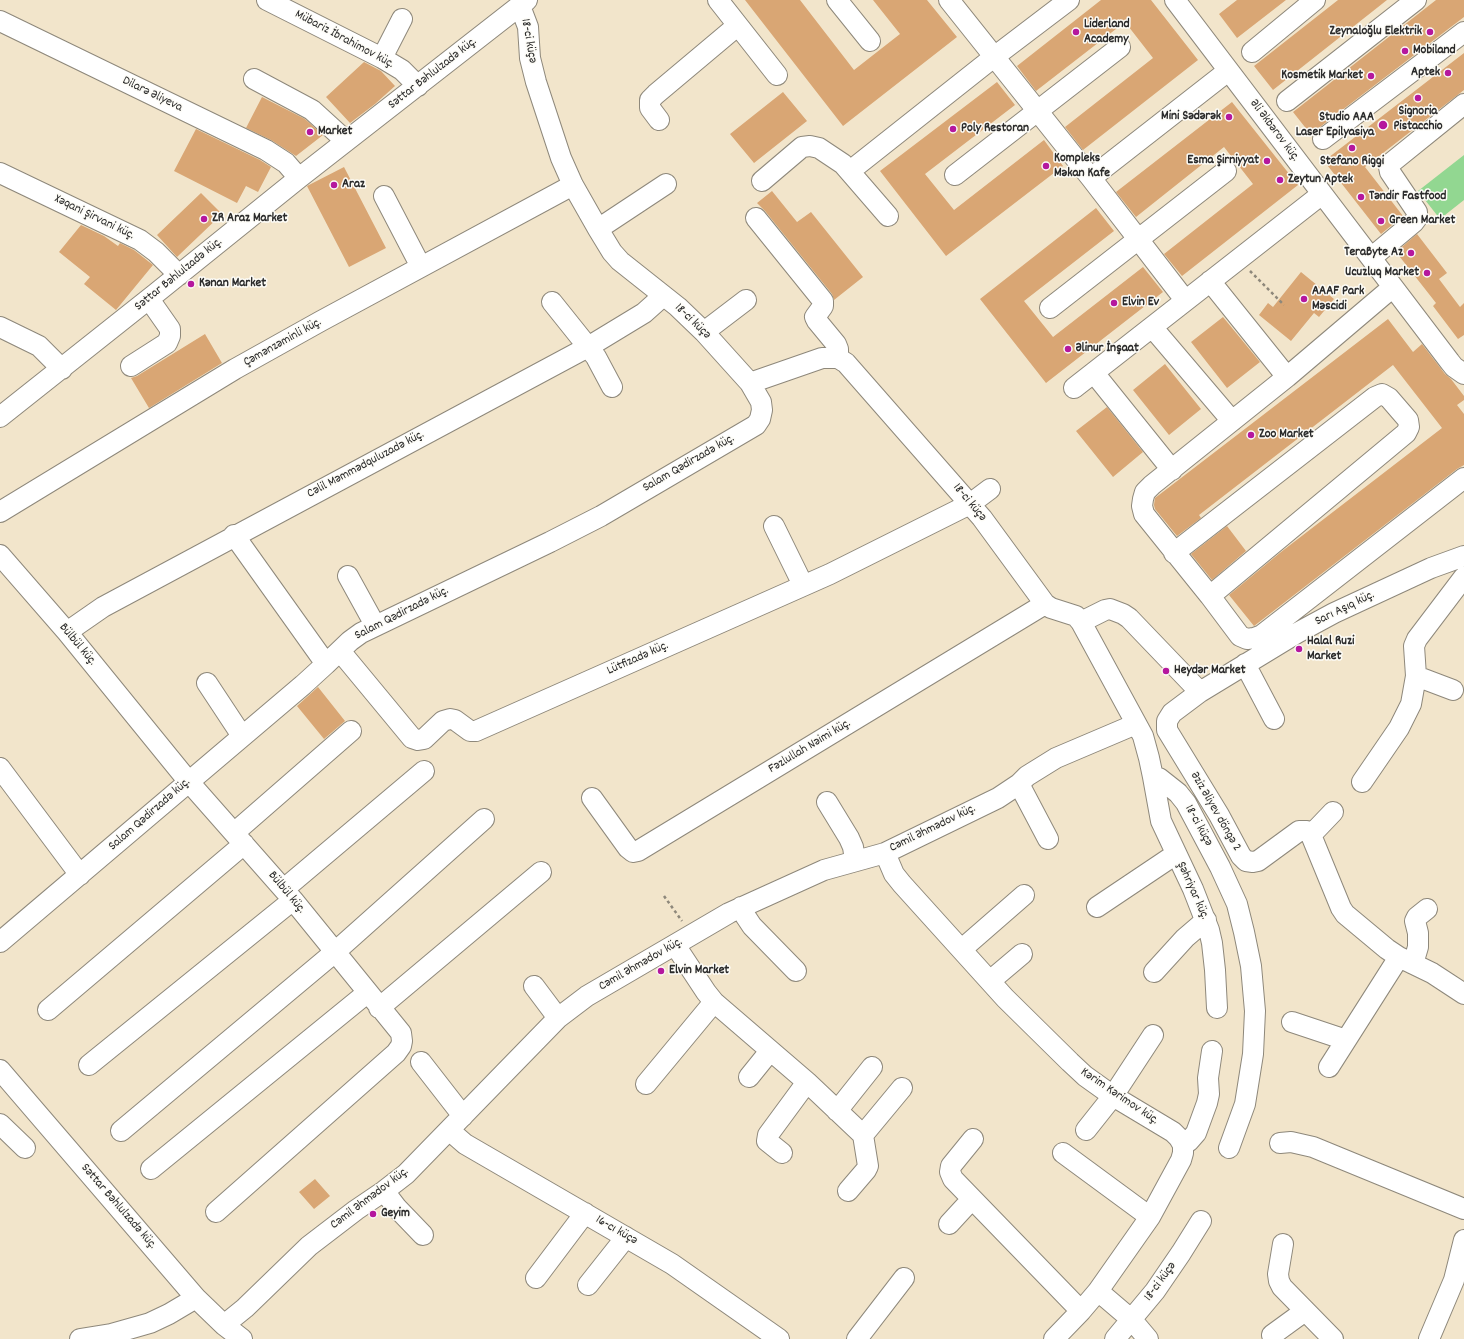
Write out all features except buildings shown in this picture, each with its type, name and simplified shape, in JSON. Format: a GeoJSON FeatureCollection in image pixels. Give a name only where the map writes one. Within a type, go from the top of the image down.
{"type":"FeatureCollection","features":[{"type":"Feature","properties":{"kind":"street","name":"Mübariz İbrahimov küç."},"geometry":{"type":"LineString","coordinates":[[267,0],[382,58],[402,70],[418,86]]}},
{"type":"Feature","properties":{"kind":"street"},"geometry":{"type":"LineString","coordinates":[[718,0],[777,75]]}},
{"type":"Feature","properties":{"kind":"street"},"geometry":{"type":"LineString","coordinates":[[837,0],[870,41]]}},
{"type":"Feature","properties":{"kind":"street"},"geometry":{"type":"LineString","coordinates":[[949,0],[1091,178],[1185,300]]}},
{"type":"Feature","properties":{"kind":"street"},"geometry":{"type":"LineString","coordinates":[[850,171],[994,57],[1069,0]]}},
{"type":"Feature","properties":{"kind":"street"},"geometry":{"type":"LineString","coordinates":[[1252,52],[1315,0]]}},
{"type":"Feature","properties":{"kind":"street"},"geometry":{"type":"LineString","coordinates":[[1287,101],[1416,0]]}},
{"type":"Feature","properties":{"kind":"street","name":"Səttar Bəhlulzadə küç."},"geometry":{"type":"LineString","coordinates":[[0,417],[62,369],[299,178],[524,3]]}},
{"type":"Feature","properties":{"kind":"street","name":"18-ci küçə"},"geometry":{"type":"LineString","coordinates":[[524,3],[528,27],[530,58],[536,82],[561,158],[573,185],[598,229],[612,252],[620,261],[678,307],[704,332],[750,383]]}},
{"type":"Feature","properties":{"kind":"street","name":"Əli Əkbərov küç."},"geometry":{"type":"LineString","coordinates":[[1185,4],[1228,71],[1393,288],[1459,362]]}},
{"type":"Feature","properties":{"kind":"street"},"geometry":{"type":"LineString","coordinates":[[382,58],[402,19]]}},
{"type":"Feature","properties":{"kind":"street","name":"Dilarə Əliyeva"},"geometry":{"type":"LineString","coordinates":[[0,21],[266,150],[286,163],[299,178]]}},
{"type":"Feature","properties":{"kind":"street"},"geometry":{"type":"LineString","coordinates":[[659,120],[650,108],[650,100],[737,26]]}},
{"type":"Feature","properties":{"kind":"street"},"geometry":{"type":"LineString","coordinates":[[1323,139],[1464,32]]}},
{"type":"Feature","properties":{"kind":"street"},"geometry":{"type":"LineString","coordinates":[[954,175],[1120,47]]}},
{"type":"Feature","properties":{"kind":"street"},"geometry":{"type":"LineString","coordinates":[[1091,178],[1228,71]]}},
{"type":"Feature","properties":{"kind":"street"},"geometry":{"type":"LineString","coordinates":[[254,79],[312,110],[346,141]]}},
{"type":"Feature","properties":{"kind":"street"},"geometry":{"type":"LineString","coordinates":[[1371,258],[1417,218],[1416,212],[1390,172],[1389,167],[1391,163],[1464,104]]}},
{"type":"Feature","properties":{"kind":"street"},"geometry":{"type":"LineString","coordinates":[[762,181],[802,147],[810,146],[825,152],[843,164],[888,216]]}},
{"type":"Feature","properties":{"kind":"street"},"geometry":{"type":"LineString","coordinates":[[1050,308],[1226,171]]}},
{"type":"Feature","properties":{"kind":"street","name":"Xəqani Şirvani küç."},"geometry":{"type":"LineString","coordinates":[[0,173],[140,240],[156,252],[179,275]]}},
{"type":"Feature","properties":{"kind":"street"},"geometry":{"type":"LineString","coordinates":[[598,229],[666,184]]}},
{"type":"Feature","properties":{"kind":"street","name":"Çəmənzəminli küç."},"geometry":{"type":"LineString","coordinates":[[0,512],[235,369],[573,185]]}},
{"type":"Feature","properties":{"kind":"street"},"geometry":{"type":"LineString","coordinates":[[1074,388],[1322,194]]}},
{"type":"Feature","properties":{"kind":"street"},"geometry":{"type":"LineString","coordinates":[[384,196],[421,267]]}},
{"type":"Feature","properties":{"kind":"street"},"geometry":{"type":"LineString","coordinates":[[750,383],[822,358],[838,358],[838,349],[836,344],[815,317],[822,306],[823,301],[756,218]]}},
{"type":"Feature","properties":{"kind":"street"},"geometry":{"type":"LineString","coordinates":[[1210,281],[1287,376]]}},
{"type":"Feature","properties":{"kind":"street"},"geometry":{"type":"LineString","coordinates":[[1393,288],[1152,485],[1145,492],[1142,506],[1144,514],[1240,636],[1247,639],[1262,635],[1464,478]]}},
{"type":"Feature","properties":{"kind":"street","name":"Cəlil Məmmədquluzadə küç."},"geometry":{"type":"LineString","coordinates":[[67,632],[103,607],[234,535],[588,347],[644,313],[663,296]]}},
{"type":"Feature","properties":{"kind":"street"},"geometry":{"type":"LineString","coordinates":[[131,366],[167,343],[170,336],[170,329],[149,299]]}},
{"type":"Feature","properties":{"kind":"street"},"geometry":{"type":"LineString","coordinates":[[704,332],[746,300]]}},
{"type":"Feature","properties":{"kind":"street"},"geometry":{"type":"LineString","coordinates":[[552,302],[596,357],[612,387]]}},
{"type":"Feature","properties":{"kind":"street"},"geometry":{"type":"LineString","coordinates":[[0,327],[39,346],[62,369]]}},
{"type":"Feature","properties":{"kind":"street"},"geometry":{"type":"LineString","coordinates":[[1152,327],[1232,421]]}},
{"type":"Feature","properties":{"kind":"street","name":"18-ci küçə"},"geometry":{"type":"LineString","coordinates":[[838,358],[846,363],[982,518],[1045,604]]}},
{"type":"Feature","properties":{"kind":"street"},"geometry":{"type":"LineString","coordinates":[[1094,373],[1172,470]]}},
{"type":"Feature","properties":{"kind":"street","name":"Salam Qədirzadə küç."},"geometry":{"type":"LineString","coordinates":[[0,942],[189,782],[361,632],[550,542],[601,516],[756,425],[760,419],[762,410],[761,402],[750,383]]}},
{"type":"Feature","properties":{"kind":"street"},"geometry":{"type":"LineString","coordinates":[[1174,553],[1376,396],[1382,394],[1389,398],[1408,420],[1409,427],[1406,433],[1210,596]]}},
{"type":"Feature","properties":{"kind":"street","name":"Lütfizadə küç."},"geometry":{"type":"LineString","coordinates":[[340,651],[412,738],[418,740],[424,739],[443,721],[450,719],[455,720],[470,731],[482,730],[830,574],[970,504],[990,489]]}},
{"type":"Feature","properties":{"kind":"street"},"geometry":{"type":"LineString","coordinates":[[774,526],[804,585]]}},
{"type":"Feature","properties":{"kind":"street"},"geometry":{"type":"LineString","coordinates":[[234,535],[326,664]]}},
{"type":"Feature","properties":{"kind":"street","name":"Bülbül küç."},"geometry":{"type":"LineString","coordinates":[[0,554],[67,632],[189,782],[288,894],[401,1033],[402,1041],[396,1053],[216,1212]]}},
{"type":"Feature","properties":{"kind":"street","name":"Sarı Aşıq küç."},"geometry":{"type":"LineString","coordinates":[[1200,692],[1297,633],[1334,613],[1431,568],[1464,556]]}},
{"type":"Feature","properties":{"kind":"street"},"geometry":{"type":"LineString","coordinates":[[348,576],[375,626]]}},
{"type":"Feature","properties":{"kind":"street"},"geometry":{"type":"LineString","coordinates":[[1362,782],[1404,719],[1411,704],[1416,676],[1414,646],[1416,639],[1464,577]]}},
{"type":"Feature","properties":{"kind":"street"},"geometry":{"type":"LineString","coordinates":[[1045,604],[1051,608],[1076,616],[1081,622],[1143,736],[1153,777]]}},
{"type":"Feature","properties":{"kind":"street","name":"Fəzlullah Nəimi küç."},"geometry":{"type":"LineString","coordinates":[[592,798],[628,848],[633,852],[638,851],[1045,604]]}},
{"type":"Feature","properties":{"kind":"street"},"geometry":{"type":"LineString","coordinates":[[1081,622],[1110,609],[1123,614],[1129,618],[1200,692]]}},
{"type":"Feature","properties":{"kind":"street"},"geometry":{"type":"LineString","coordinates":[[1245,664],[1274,719]]}},
{"type":"Feature","properties":{"kind":"street"},"geometry":{"type":"LineString","coordinates":[[1416,676],[1453,690]]}},
{"type":"Feature","properties":{"kind":"street"},"geometry":{"type":"LineString","coordinates":[[207,683],[242,736]]}},
{"type":"Feature","properties":{"kind":"street","name":"Əziz Əliyev döngə 2"},"geometry":{"type":"LineString","coordinates":[[1200,692],[1172,713],[1167,721],[1167,730],[1219,815],[1241,856],[1246,861],[1258,861],[1299,832],[1307,831],[1311,835]]}},
{"type":"Feature","properties":{"kind":"street","name":"Cəmil Əhmədov küç."},"geometry":{"type":"LineString","coordinates":[[224,1326],[310,1246],[406,1174],[558,1018],[587,996],[741,907],[824,870],[855,860],[870,858],[885,853],[998,798],[1019,784],[1027,776],[1056,758],[1136,724]]}},
{"type":"Feature","properties":{"kind":"street"},"geometry":{"type":"LineString","coordinates":[[48,1010],[239,838],[351,731]]}},
{"type":"Feature","properties":{"kind":"street"},"geometry":{"type":"LineString","coordinates":[[0,768],[80,875]]}},
{"type":"Feature","properties":{"kind":"street"},"geometry":{"type":"LineString","coordinates":[[89,1065],[288,894],[424,771]]}},
{"type":"Feature","properties":{"kind":"street","name":"18-ci küçə"},"geometry":{"type":"LineString","coordinates":[[1153,777],[1159,778],[1178,793],[1186,802],[1237,904],[1251,966],[1255,1011],[1253,1054],[1245,1104],[1229,1148]]}},
{"type":"Feature","properties":{"kind":"street","name":"Şəhriyar küç."},"geometry":{"type":"LineString","coordinates":[[1153,777],[1161,820],[1206,920],[1212,943],[1217,1008]]}},
{"type":"Feature","properties":{"kind":"street"},"geometry":{"type":"LineString","coordinates":[[1019,784],[1048,839]]}},
{"type":"Feature","properties":{"kind":"street"},"geometry":{"type":"LineString","coordinates":[[828,802],[849,838],[853,847],[855,860]]}},
{"type":"Feature","properties":{"kind":"street"},"geometry":{"type":"LineString","coordinates":[[1334,812],[1311,835],[1340,908],[1387,949],[1406,961],[1432,973],[1464,994]]}},
{"type":"Feature","properties":{"kind":"street"},"geometry":{"type":"LineString","coordinates":[[121,1131],[335,952],[484,819]]}},
{"type":"Feature","properties":{"kind":"street","name":"Kərim Kərimov küç."},"geometry":{"type":"LineString","coordinates":[[885,853],[894,874],[902,884],[1005,998],[1070,1062],[1085,1076],[1113,1096],[1173,1132],[1183,1145]]}},
{"type":"Feature","properties":{"kind":"street"},"geometry":{"type":"LineString","coordinates":[[1097,907],[1176,854]]}},
{"type":"Feature","properties":{"kind":"street"},"geometry":{"type":"LineString","coordinates":[[151,1169],[541,872]]}},
{"type":"Feature","properties":{"kind":"street"},"geometry":{"type":"LineString","coordinates":[[962,949],[1024,895]]}},
{"type":"Feature","properties":{"kind":"street"},"geometry":{"type":"LineString","coordinates":[[741,907],[752,926],[796,971]]}},
{"type":"Feature","properties":{"kind":"street"},"geometry":{"type":"LineString","coordinates":[[1329,1067],[1346,1040],[1418,947],[1418,933],[1415,921],[1417,917],[1427,908]]}},
{"type":"Feature","properties":{"kind":"street"},"geometry":{"type":"LineString","coordinates":[[1154,972],[1186,938],[1206,920]]}},
{"type":"Feature","properties":{"kind":"street"},"geometry":{"type":"LineString","coordinates":[[683,940],[706,992],[714,1002],[807,1082],[863,1135],[868,1166],[848,1191]]}},
{"type":"Feature","properties":{"kind":"street"},"geometry":{"type":"LineString","coordinates":[[990,981],[1022,954]]}},
{"type":"Feature","properties":{"kind":"street"},"geometry":{"type":"LineString","coordinates":[[534,986],[558,1018]]}},
{"type":"Feature","properties":{"kind":"street"},"geometry":{"type":"LineString","coordinates":[[646,1084],[714,1002]]}},
{"type":"Feature","properties":{"kind":"street"},"geometry":{"type":"LineString","coordinates":[[1292,1022],[1346,1040]]}},
{"type":"Feature","properties":{"kind":"street"},"geometry":{"type":"LineString","coordinates":[[1086,1130],[1113,1096],[1153,1035]]}},
{"type":"Feature","properties":{"kind":"street"},"geometry":{"type":"LineString","coordinates":[[750,1077],[770,1051]]}},
{"type":"Feature","properties":{"kind":"street"},"geometry":{"type":"LineString","coordinates":[[1054,1339],[1098,1291],[1150,1217],[1181,1160],[1183,1145],[1196,1133],[1208,1103],[1208,1078],[1212,1051]]}},
{"type":"Feature","properties":{"kind":"street"},"geometry":{"type":"LineString","coordinates":[[421,1062],[463,1116]]}},
{"type":"Feature","properties":{"kind":"street"},"geometry":{"type":"LineString","coordinates":[[837,1111],[872,1067]]}},
{"type":"Feature","properties":{"kind":"street","name":"Səttar Bəhlulzadə küç."},"geometry":{"type":"LineString","coordinates":[[1,1073],[196,1298],[224,1326],[242,1339]]}},
{"type":"Feature","properties":{"kind":"street"},"geometry":{"type":"LineString","coordinates":[[782,1153],[767,1140],[768,1135],[807,1082]]}},
{"type":"Feature","properties":{"kind":"street"},"geometry":{"type":"LineString","coordinates":[[863,1135],[902,1088]]}},
{"type":"Feature","properties":{"kind":"street"},"geometry":{"type":"LineString","coordinates":[[0,1124],[25,1148]]}},
{"type":"Feature","properties":{"kind":"street","name":"16-cı küçə"},"geometry":{"type":"LineString","coordinates":[[449,1130],[465,1144],[626,1237],[696,1280],[768,1336]]}},
{"type":"Feature","properties":{"kind":"street"},"geometry":{"type":"LineString","coordinates":[[973,1139],[951,1166],[950,1172],[953,1179],[1081,1311]]}},
{"type":"Feature","properties":{"kind":"street"},"geometry":{"type":"LineString","coordinates":[[1280,1143],[1291,1142],[1312,1147],[1464,1209]]}},
{"type":"Feature","properties":{"kind":"street"},"geometry":{"type":"LineString","coordinates":[[1063,1153],[1150,1217]]}},
{"type":"Feature","properties":{"kind":"street"},"geometry":{"type":"LineString","coordinates":[[384,1191],[397,1208],[423,1235]]}},
{"type":"Feature","properties":{"kind":"street"},"geometry":{"type":"LineString","coordinates":[[949,1224],[972,1199]]}},
{"type":"Feature","properties":{"kind":"street"},"geometry":{"type":"LineString","coordinates":[[536,1278],[585,1213]]}},
{"type":"Feature","properties":{"kind":"street","name":"18-ci küçə"},"geometry":{"type":"LineString","coordinates":[[1114,1339],[1132,1320],[1155,1291],[1201,1221]]}},
{"type":"Feature","properties":{"kind":"street"},"geometry":{"type":"LineString","coordinates":[[588,1285],[626,1237]]}},
{"type":"Feature","properties":{"kind":"street"},"geometry":{"type":"LineString","coordinates":[[1429,1339],[1461,1264],[1464,1240]]}},
{"type":"Feature","properties":{"kind":"street"},"geometry":{"type":"LineString","coordinates":[[1283,1244],[1278,1274],[1282,1287],[1333,1339]]}},
{"type":"Feature","properties":{"kind":"street"},"geometry":{"type":"LineString","coordinates":[[857,1339],[904,1278]]}},
{"type":"Feature","properties":{"kind":"street"},"geometry":{"type":"LineString","coordinates":[[1098,1291],[1132,1320],[1148,1339]]}},
{"type":"Feature","properties":{"kind":"street"},"geometry":{"type":"LineString","coordinates":[[80,1339],[111,1337],[150,1323],[196,1298]]}},
{"type":"Feature","properties":{"kind":"street"},"geometry":{"type":"LineString","coordinates":[[1272,1335],[1305,1311]]}},
{"type":"Feature","properties":{"kind":"path"},"geometry":{"type":"LineString","coordinates":[[1238,259],[1284,305]]}},
{"type":"Feature","properties":{"kind":"path"},"geometry":{"type":"LineString","coordinates":[[664,896],[683,940]]}},
{"type":"Feature","properties":{"kind":"green space"},"geometry":{"type":"Polygon","coordinates":[[[1464,155],[1464,200],[1440,219],[1418,191],[1464,155]]]}},
{"type":"Feature","properties":{"kind":"place","name":"Liderland Academy"},"geometry":{"type":"Point","coordinates":[1076,32]}},
{"type":"Feature","properties":{"kind":"place","name":"Zeynaloğlu Elektrik"},"geometry":{"type":"Point","coordinates":[1430,32]}},
{"type":"Feature","properties":{"kind":"place","name":"Mobiland"},"geometry":{"type":"Point","coordinates":[1405,51]}},
{"type":"Feature","properties":{"kind":"place","name":"Aptek"},"geometry":{"type":"Point","coordinates":[1448,73]}},
{"type":"Feature","properties":{"kind":"place","name":"Kosmetik Market"},"geometry":{"type":"Point","coordinates":[1371,76]}},
{"type":"Feature","properties":{"kind":"place","name":"Signoria Pistacchio"},"geometry":{"type":"Point","coordinates":[1418,98]}},
{"type":"Feature","properties":{"kind":"place","name":"Mini Sədərək"},"geometry":{"type":"Point","coordinates":[1229,117]}},
{"type":"Feature","properties":{"kind":"place","name":"Studio AAA Laser Epilyasiya"},"geometry":{"type":"Point","coordinates":[1383,125]}},
{"type":"Feature","properties":{"kind":"place","name":"Poly Restoran"},"geometry":{"type":"Point","coordinates":[953,129]}},
{"type":"Feature","properties":{"kind":"place","name":"Market"},"geometry":{"type":"Point","coordinates":[310,132]}},
{"type":"Feature","properties":{"kind":"place","name":"Stefano Riggi"},"geometry":{"type":"Point","coordinates":[1352,148]}},
{"type":"Feature","properties":{"kind":"place","name":"Esma Şirniyyat"},"geometry":{"type":"Point","coordinates":[1267,161]}},
{"type":"Feature","properties":{"kind":"place","name":"Kompleks Məkan Kafe"},"geometry":{"type":"Point","coordinates":[1046,166]}},
{"type":"Feature","properties":{"kind":"place","name":"Zeytun Aptek"},"geometry":{"type":"Point","coordinates":[1280,180]}},
{"type":"Feature","properties":{"kind":"place","name":"Araz"},"geometry":{"type":"Point","coordinates":[334,185]}},
{"type":"Feature","properties":{"kind":"place","name":"Təndir Fastfood"},"geometry":{"type":"Point","coordinates":[1361,197]}},
{"type":"Feature","properties":{"kind":"place","name":"ZR Araz Market"},"geometry":{"type":"Point","coordinates":[204,219]}},
{"type":"Feature","properties":{"kind":"place","name":"Green Market"},"geometry":{"type":"Point","coordinates":[1381,221]}},
{"type":"Feature","properties":{"kind":"place","name":"TeraByte Az"},"geometry":{"type":"Point","coordinates":[1411,253]}},
{"type":"Feature","properties":{"kind":"place","name":"Ucuzluq Market"},"geometry":{"type":"Point","coordinates":[1427,273]}},
{"type":"Feature","properties":{"kind":"place","name":"Kənan Market"},"geometry":{"type":"Point","coordinates":[191,284]}},
{"type":"Feature","properties":{"kind":"place","name":"AAAF Park Məscidi"},"geometry":{"type":"Point","coordinates":[1304,299]}},
{"type":"Feature","properties":{"kind":"place","name":"Elvin Ev"},"geometry":{"type":"Point","coordinates":[1114,303]}},
{"type":"Feature","properties":{"kind":"place","name":"Əlinur İnşaat"},"geometry":{"type":"Point","coordinates":[1068,349]}},
{"type":"Feature","properties":{"kind":"place","name":"Zoo Market"},"geometry":{"type":"Point","coordinates":[1251,435]}},
{"type":"Feature","properties":{"kind":"place","name":"Halal Ruzi Market"},"geometry":{"type":"Point","coordinates":[1299,649]}},
{"type":"Feature","properties":{"kind":"place","name":"Heydər Market"},"geometry":{"type":"Point","coordinates":[1166,671]}},
{"type":"Feature","properties":{"kind":"place","name":"Elvin Market"},"geometry":{"type":"Point","coordinates":[661,971]}},
{"type":"Feature","properties":{"kind":"place","name":"Geyim"},"geometry":{"type":"Point","coordinates":[373,1214]}}]}
